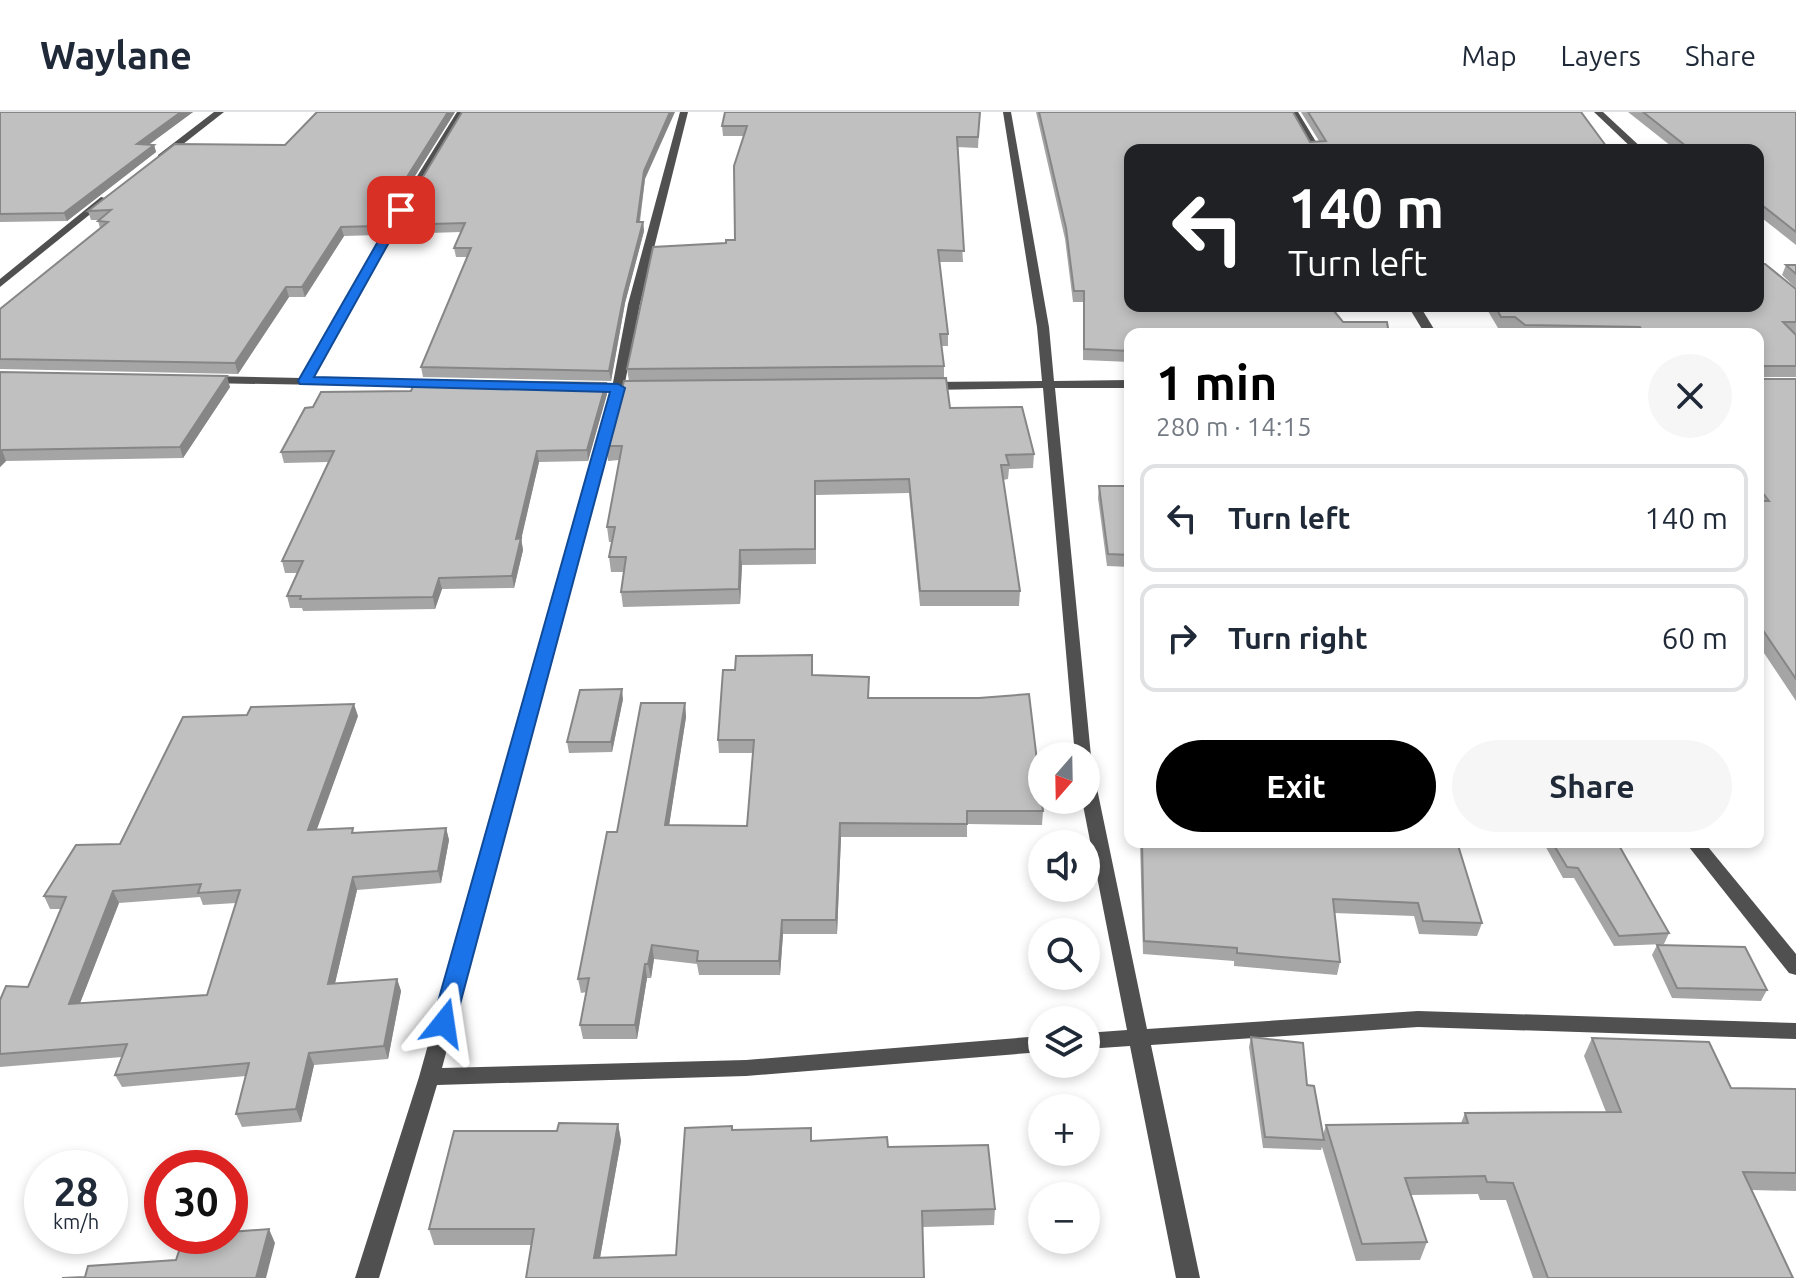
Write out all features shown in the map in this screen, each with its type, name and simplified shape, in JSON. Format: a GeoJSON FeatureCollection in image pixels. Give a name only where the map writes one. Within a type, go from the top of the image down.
{"type":"FeatureCollection","features":[{"type":"Feature","properties":{"kind":"street"},"geometry":{"type":"LineString","coordinates":[[149,166],[220,112]]}},
{"type":"Feature","properties":{"kind":"street"},"geometry":{"type":"LineString","coordinates":[[305,381],[401,210],[461,112]]}},
{"type":"Feature","properties":{"kind":"street"},"geometry":{"type":"LineString","coordinates":[[367,1278],[429,1077],[618,388],[634,304],[684,112]]}},
{"type":"Feature","properties":{"kind":"street"},"geometry":{"type":"LineString","coordinates":[[1007,112],[1041,313],[1082,742]]}},
{"type":"Feature","properties":{"kind":"street"},"geometry":{"type":"LineString","coordinates":[[1294,112],[1313,144]]}},
{"type":"Feature","properties":{"kind":"street"},"geometry":{"type":"LineString","coordinates":[[1598,112],[1633,144]]}},
{"type":"Feature","properties":{"kind":"street"},"geometry":{"type":"LineString","coordinates":[[0,284],[114,193]]}},
{"type":"Feature","properties":{"kind":"street"},"geometry":{"type":"LineString","coordinates":[[1764,268],[1796,298]]}},
{"type":"Feature","properties":{"kind":"street"},"geometry":{"type":"LineString","coordinates":[[200,380],[446,384]]}},
{"type":"Feature","properties":{"kind":"street"},"geometry":{"type":"LineString","coordinates":[[921,386],[1124,384]]}},
{"type":"Feature","properties":{"kind":"street"},"geometry":{"type":"LineString","coordinates":[[1093,814],[1188,1278]]}},
{"type":"Feature","properties":{"kind":"street"},"geometry":{"type":"LineString","coordinates":[[1699,848],[1796,968]]}},
{"type":"Feature","properties":{"kind":"street"},"geometry":{"type":"LineString","coordinates":[[1100,1040],[1418,1019],[1796,1031]]}},
{"type":"Feature","properties":{"kind":"street"},"geometry":{"type":"LineString","coordinates":[[429,1077],[746,1068],[1028,1045]]}},
{"type":"Feature","properties":{"kind":"building"},"geometry":{"type":"Polygon","coordinates":[[[0,112],[181,112],[137,144],[154,145],[64,213],[0,214],[0,112]]]}},
{"type":"Feature","properties":{"kind":"building"},"geometry":{"type":"Polygon","coordinates":[[[317,112],[448,112],[376,226],[341,227],[302,287],[286,287],[235,363],[0,359],[0,309],[108,222],[98,221],[111,210],[88,211],[175,144],[285,145],[317,112]]]}},
{"type":"Feature","properties":{"kind":"building"},"geometry":{"type":"Polygon","coordinates":[[[462,112],[670,112],[644,171],[637,222],[643,222],[624,294],[609,371],[421,367],[471,248],[454,248],[465,223],[394,225],[462,112]]]}},
{"type":"Feature","properties":{"kind":"building"},"geometry":{"type":"Polygon","coordinates":[[[725,112],[980,112],[978,137],[957,137],[964,251],[938,250],[948,334],[940,334],[944,366],[627,369],[653,247],[735,240],[734,166],[747,126],[722,126],[725,112]]]}},
{"type":"Feature","properties":{"kind":"building"},"geometry":{"type":"Polygon","coordinates":[[[1039,112],[1293,112],[1310,142],[1326,141],[1308,112],[1581,112],[1605,144],[1124,144],[1124,312],[1335,312],[1343,322],[1387,322],[1388,328],[1124,328],[1124,351],[1084,349],[1084,291],[1074,291],[1066,228],[1039,112]]]}},
{"type":"Feature","properties":{"kind":"building"},"geometry":{"type":"Polygon","coordinates":[[[1643,112],[1796,112],[1796,232],[1764,207],[1764,144],[1683,144],[1643,112]]]}},
{"type":"Feature","properties":{"kind":"building"},"geometry":{"type":"Polygon","coordinates":[[[1765,264],[1796,289],[1796,322],[1783,322],[1796,335],[1796,366],[1764,366],[1764,328],[1525,325],[1515,317],[1501,317],[1498,312],[1764,312],[1765,264]]]}},
{"type":"Feature","properties":{"kind":"building"},"geometry":{"type":"Polygon","coordinates":[[[1786,265],[1796,265],[1796,274],[1786,265]]]}},
{"type":"Feature","properties":{"kind":"building"},"geometry":{"type":"Polygon","coordinates":[[[0,372],[227,376],[180,447],[0,452],[0,372]]]}},
{"type":"Feature","properties":{"kind":"building"},"geometry":{"type":"Polygon","coordinates":[[[946,378],[950,408],[1022,407],[1034,454],[1006,455],[1009,465],[1001,465],[1020,591],[920,591],[909,479],[815,481],[815,549],[740,550],[739,589],[621,592],[626,557],[609,557],[615,527],[607,527],[622,446],[606,446],[624,381],[946,378]]]}},
{"type":"Feature","properties":{"kind":"building"},"geometry":{"type":"Polygon","coordinates":[[[1764,379],[1796,379],[1796,679],[1764,632],[1764,501],[1769,501],[1764,495],[1764,379]]]}},
{"type":"Feature","properties":{"kind":"building"},"geometry":{"type":"Polygon","coordinates":[[[416,380],[606,383],[587,450],[537,451],[516,539],[521,538],[512,576],[439,578],[433,597],[300,599],[301,596],[287,596],[303,561],[282,561],[334,451],[281,452],[305,408],[313,407],[321,392],[411,391],[416,380]]]}},
{"type":"Feature","properties":{"kind":"building"},"geometry":{"type":"Polygon","coordinates":[[[1099,486],[1124,486],[1124,555],[1108,554],[1099,486]]]}},
{"type":"Feature","properties":{"kind":"building"},"geometry":{"type":"Polygon","coordinates":[[[812,655],[812,675],[869,677],[868,698],[979,698],[1029,694],[1035,742],[1028,742],[1028,811],[967,811],[967,824],[840,823],[836,920],[782,920],[779,961],[697,961],[698,951],[652,945],[648,964],[645,964],[635,1025],[580,1025],[589,978],[578,979],[607,832],[617,832],[641,703],[685,703],[665,825],[747,826],[754,740],[718,740],[723,670],[735,670],[736,656],[812,655]]]}},
{"type":"Feature","properties":{"kind":"building"},"geometry":{"type":"Polygon","coordinates":[[[622,689],[611,742],[567,742],[580,690],[622,689]]]}},
{"type":"Feature","properties":{"kind":"building"},"geometry":{"type":"Polygon","coordinates":[[[354,704],[308,830],[353,828],[352,833],[446,828],[438,871],[353,877],[328,984],[397,979],[384,1046],[309,1053],[296,1109],[236,1114],[249,1063],[115,1075],[127,1044],[0,1054],[0,1000],[6,986],[28,987],[66,897],[44,896],[76,845],[120,844],[183,717],[247,715],[251,707],[354,704]],[[201,884],[113,891],[69,1004],[207,995],[240,890],[198,893],[201,884]]]}},
{"type":"Feature","properties":{"kind":"building"},"geometry":{"type":"Polygon","coordinates":[[[1142,848],[1459,848],[1482,923],[1423,921],[1418,903],[1333,899],[1340,962],[1237,953],[1237,948],[1144,941],[1142,848]]]}},
{"type":"Feature","properties":{"kind":"building"},"geometry":{"type":"Polygon","coordinates":[[[1556,848],[1620,848],[1669,933],[1619,936],[1578,868],[1567,867],[1556,848]]]}},
{"type":"Feature","properties":{"kind":"building"},"geometry":{"type":"Polygon","coordinates":[[[1657,945],[1745,947],[1767,990],[1677,988],[1657,945]]]}},
{"type":"Feature","properties":{"kind":"building"},"geometry":{"type":"Polygon","coordinates":[[[1251,1037],[1303,1043],[1307,1085],[1314,1086],[1324,1140],[1265,1137],[1251,1037]]]}},
{"type":"Feature","properties":{"kind":"building"},"geometry":{"type":"Polygon","coordinates":[[[1592,1038],[1709,1042],[1731,1088],[1796,1089],[1796,1173],[1743,1172],[1793,1278],[1548,1278],[1513,1183],[1487,1182],[1485,1176],[1405,1178],[1427,1242],[1362,1244],[1326,1125],[1468,1123],[1465,1113],[1621,1112],[1592,1038]]]}},
{"type":"Feature","properties":{"kind":"building"},"geometry":{"type":"Polygon","coordinates":[[[559,1123],[618,1124],[594,1258],[676,1255],[685,1128],[811,1128],[811,1141],[887,1137],[888,1147],[988,1145],[995,1209],[922,1211],[924,1278],[526,1278],[534,1229],[429,1229],[454,1131],[557,1131],[559,1123]]]}},
{"type":"Feature","properties":{"kind":"building"},"geometry":{"type":"Polygon","coordinates":[[[269,1229],[256,1278],[62,1278],[85,1277],[88,1266],[176,1260],[178,1254],[248,1254],[248,1231],[269,1229]]]}},
{"type":"Feature","properties":{"kind":"route"},"geometry":{"type":"LineString","coordinates":[[401,210],[305,381],[618,388],[444,1023]]}}]}
